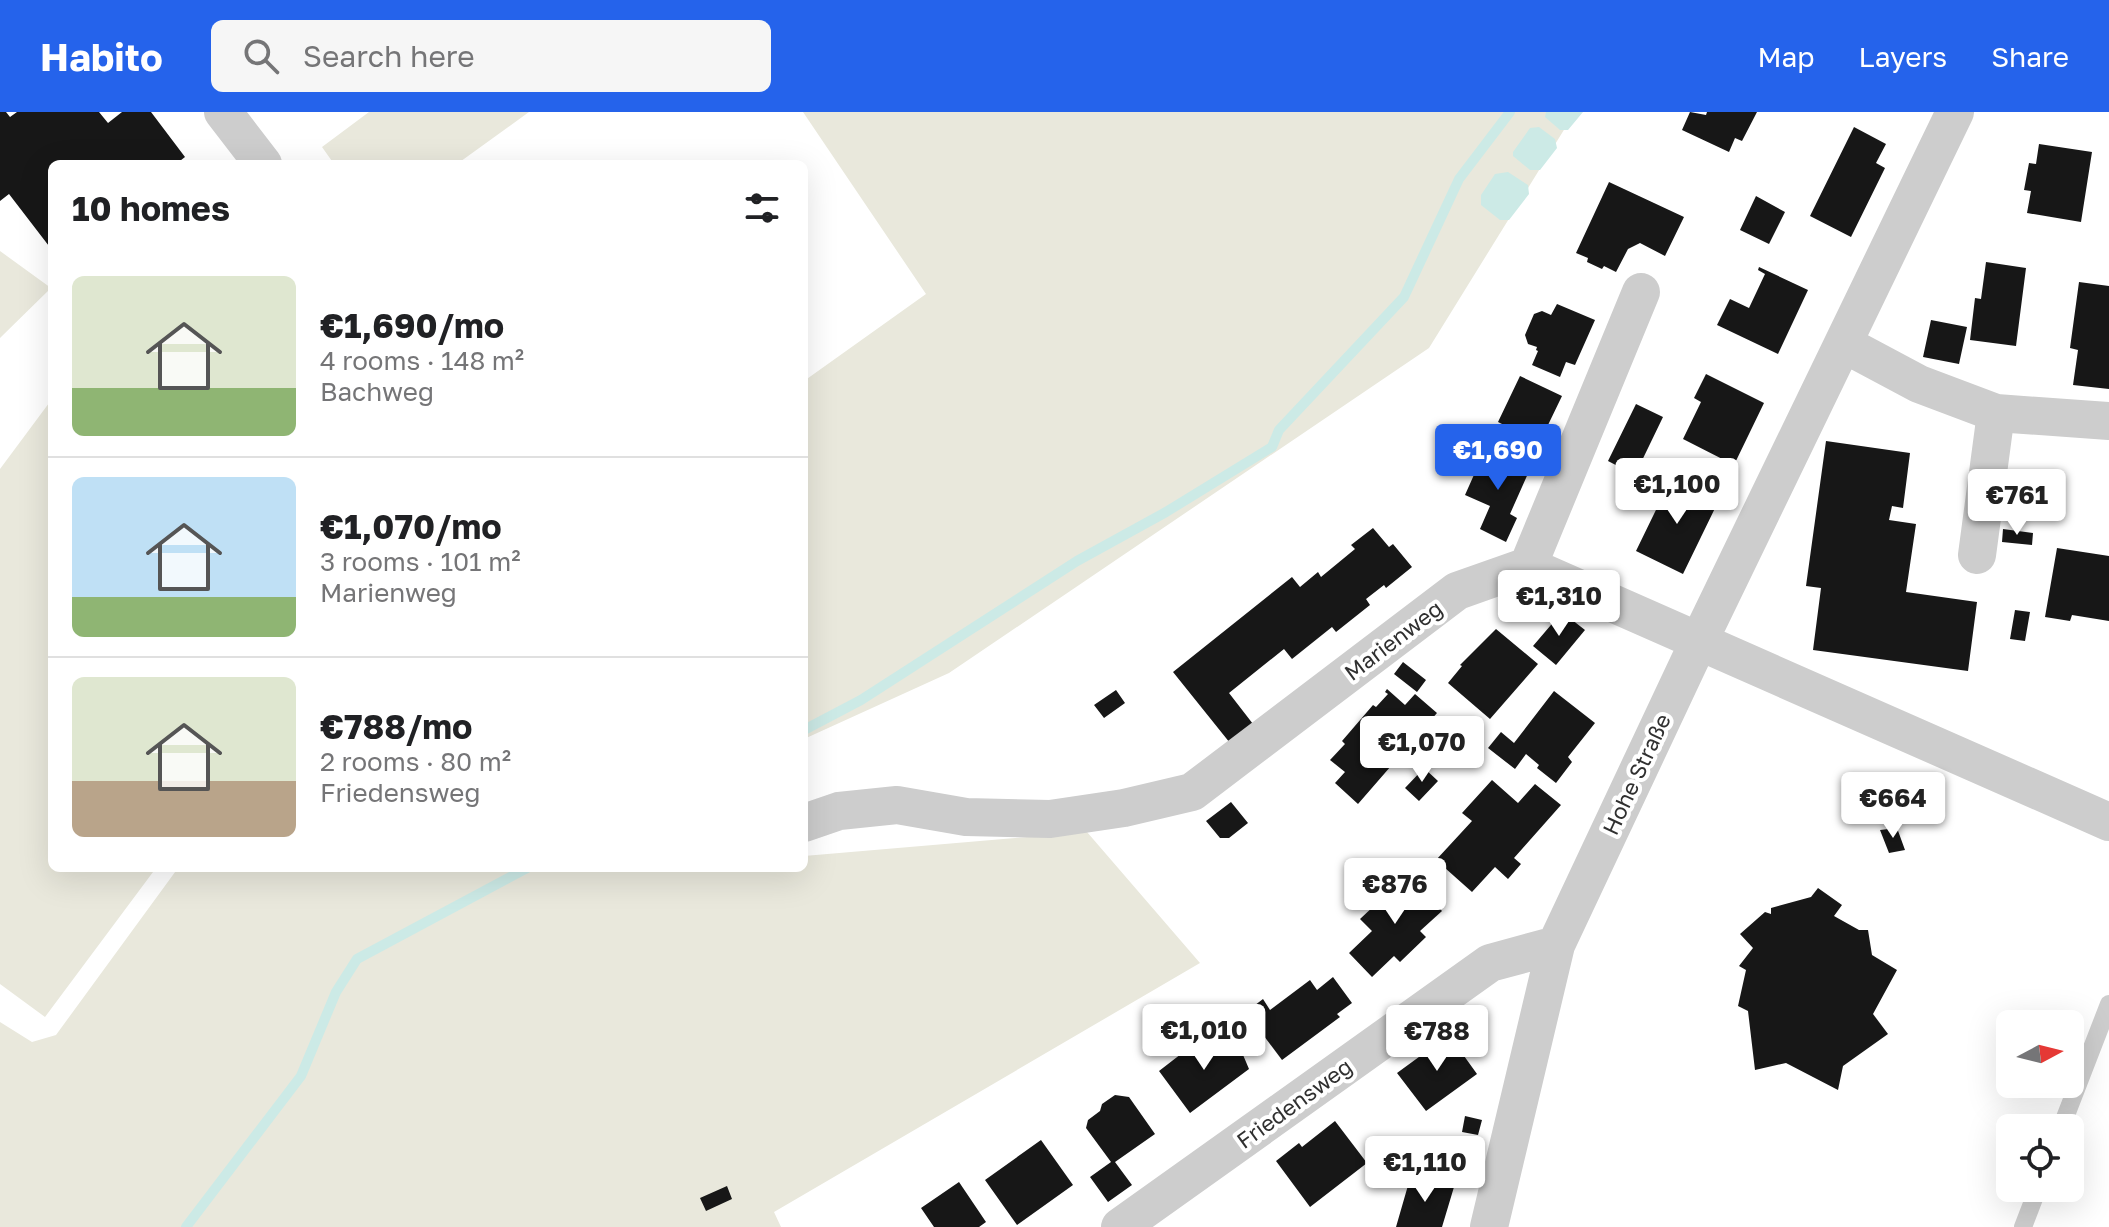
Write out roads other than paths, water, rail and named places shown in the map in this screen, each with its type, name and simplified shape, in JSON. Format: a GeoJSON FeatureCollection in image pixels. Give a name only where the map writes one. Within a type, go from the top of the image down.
{"type":"FeatureCollection","features":[{"type":"Feature","properties":{"kind":"street"},"geometry":{"type":"LineString","coordinates":[[223,112],[260,160]]}},
{"type":"Feature","properties":{"kind":"street","name":"Hohe Straße"},"geometry":{"type":"LineString","coordinates":[[1489,1227],[1556,945],[1955,112]]}},
{"type":"Feature","properties":{"kind":"street"},"geometry":{"type":"LineString","coordinates":[[1641,292],[1528,566],[2109,822]]}},
{"type":"Feature","properties":{"kind":"street"},"geometry":{"type":"LineString","coordinates":[[1844,344],[1919,384],[1996,413],[2109,421]]}},
{"type":"Feature","properties":{"kind":"street"},"geometry":{"type":"LineString","coordinates":[[1977,555],[1996,413]]}},
{"type":"Feature","properties":{"kind":"street","name":"Marienweg"},"geometry":{"type":"LineString","coordinates":[[808,822],[839,811],[897,805],[966,817],[1050,819],[1124,808],[1192,792],[1457,591],[1528,566]]}},
{"type":"Feature","properties":{"kind":"street","name":"Friedensweg"},"geometry":{"type":"LineString","coordinates":[[1120,1227],[1490,963],[1556,945]]}},
{"type":"Feature","properties":{"kind":"lane"},"geometry":{"type":"LineString","coordinates":[[2066,1114],[2109,1004]]}},
{"type":"Feature","properties":{"kind":"lane"},"geometry":{"type":"LineString","coordinates":[[2023,1227],[2033,1202]]}},
{"type":"Feature","properties":{"kind":"water"},"geometry":{"type":"Polygon","coordinates":[[[1546,112],[1583,112],[1568,130],[1560,130],[1545,117],[1546,112]]]}},
{"type":"Feature","properties":{"kind":"water"},"geometry":{"type":"Polygon","coordinates":[[[1539,127],[1555,139],[1557,148],[1540,170],[1530,170],[1513,156],[1513,152],[1530,128],[1539,127]]]}},
{"type":"Feature","properties":{"kind":"water"},"geometry":{"type":"Polygon","coordinates":[[[1508,172],[1528,185],[1529,194],[1509,220],[1500,220],[1481,205],[1481,195],[1495,174],[1508,172]]]}},
{"type":"Feature","properties":{"kind":"waterway"},"geometry":{"type":"LineString","coordinates":[[808,728],[861,700],[1077,561],[1166,512],[1272,447],[1279,430],[1404,297],[1459,179],[1510,112]]}},
{"type":"Feature","properties":{"kind":"waterway"},"geometry":{"type":"LineString","coordinates":[[186,1227],[301,1076],[336,992],[357,959],[520,872]]}}]}
